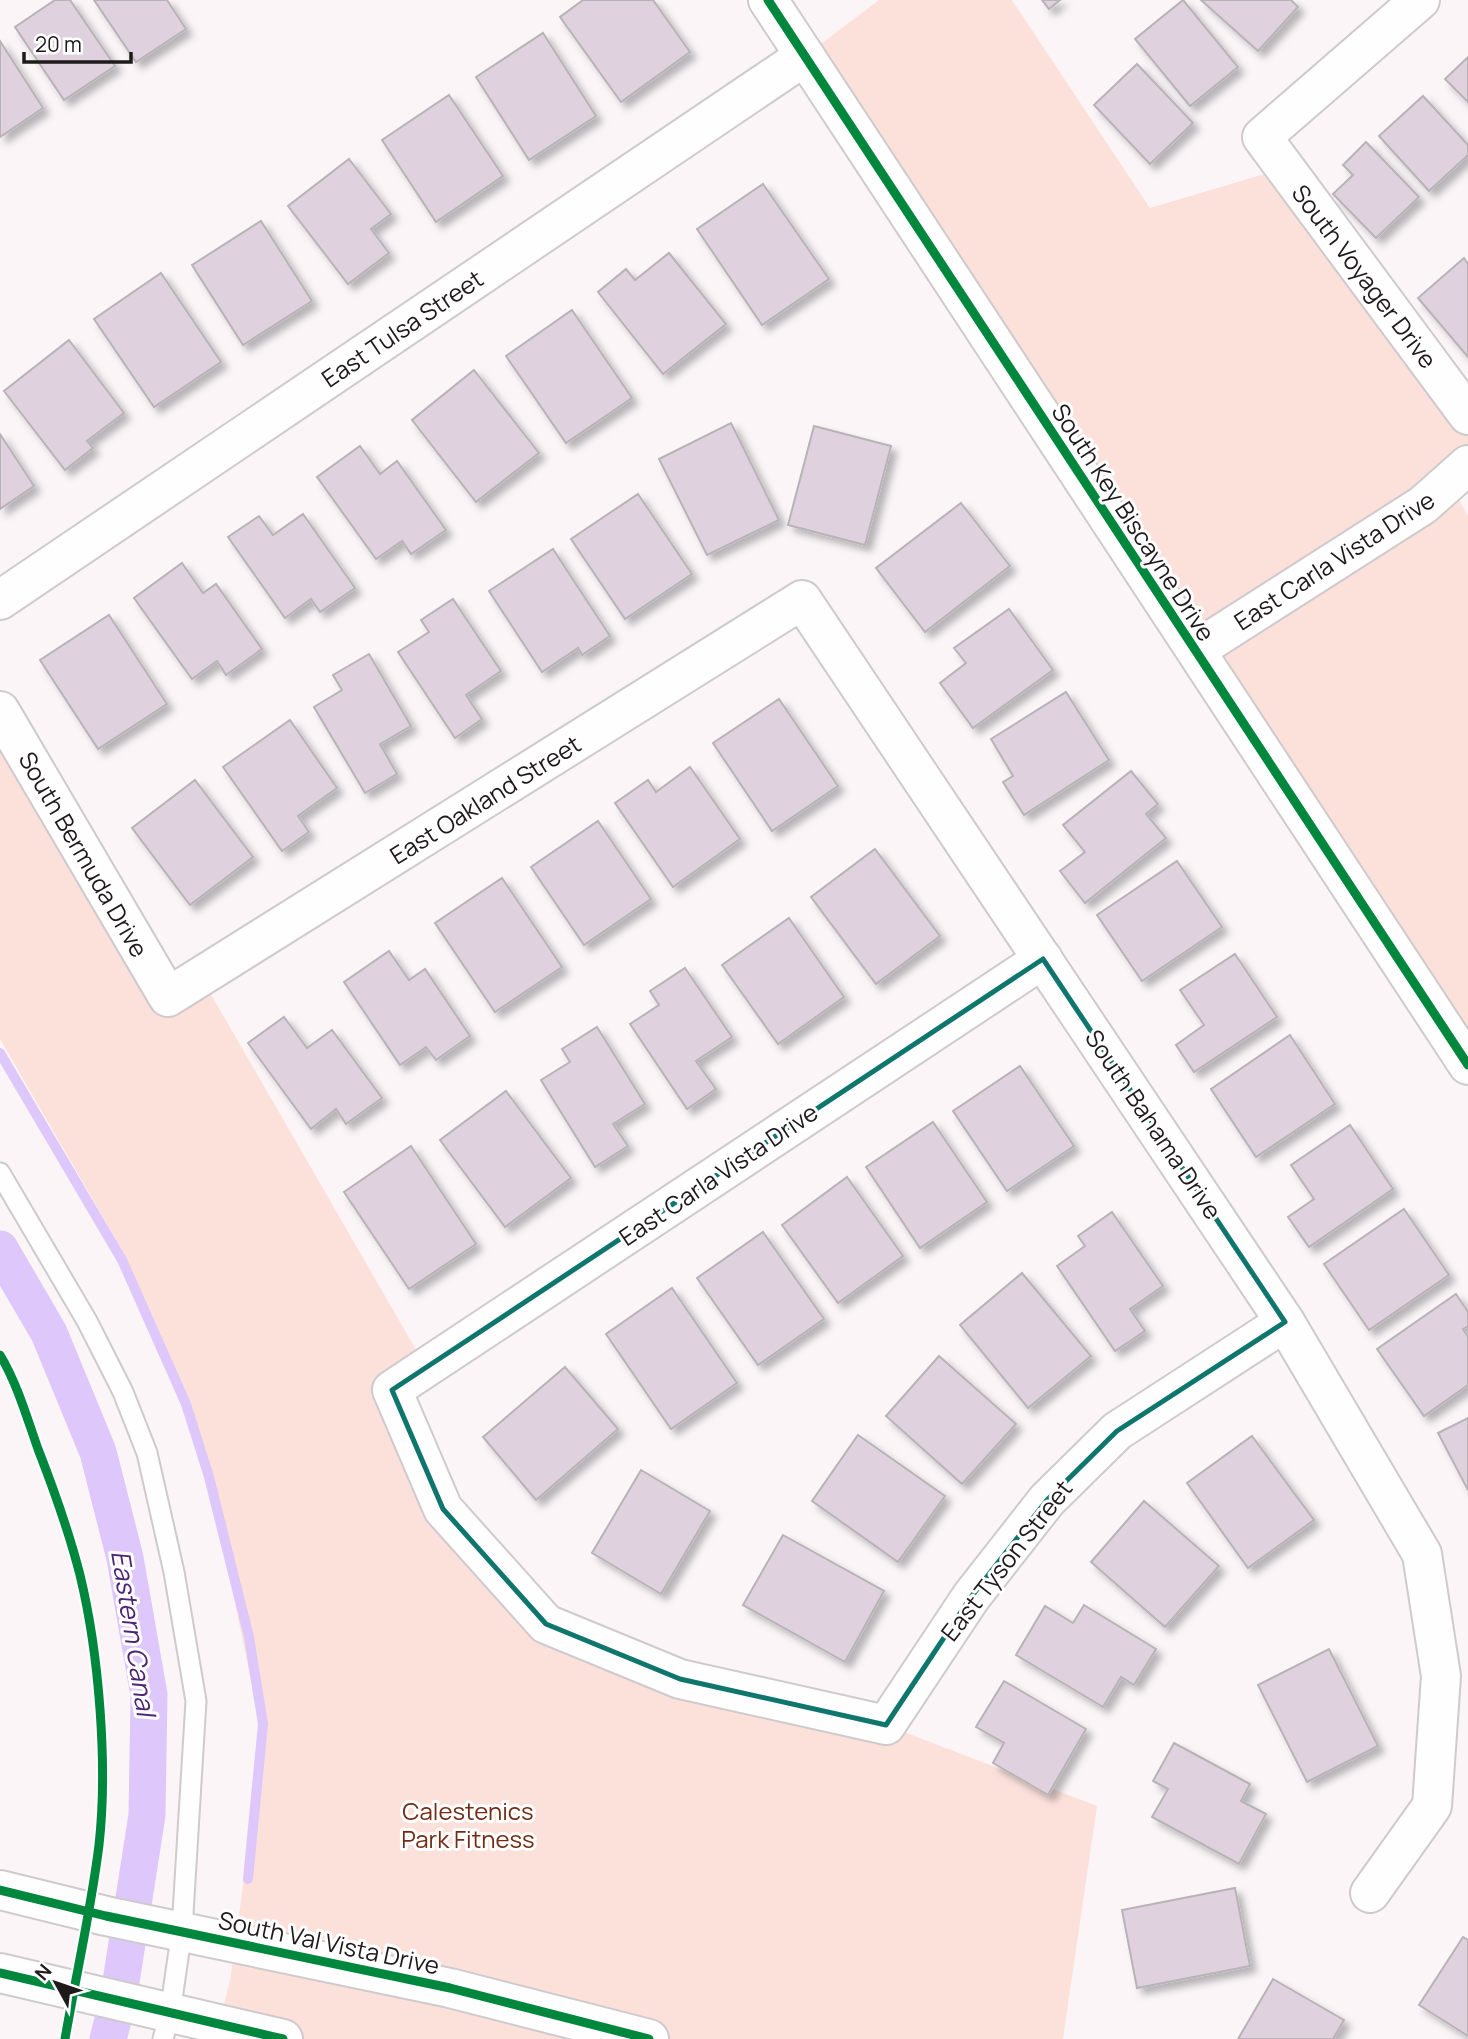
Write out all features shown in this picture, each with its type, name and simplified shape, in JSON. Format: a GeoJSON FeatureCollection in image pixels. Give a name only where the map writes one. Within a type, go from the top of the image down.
{"type":"FeatureCollection","features":[{"type":"Feature","properties":{"kind":"street","name":"South Key Biscayne Drive"},"geometry":{"type":"LineString","coordinates":[[768,0],[1468,1065]]}},
{"type":"Feature","properties":{"kind":"street","name":"South Voyager Drive"},"geometry":{"type":"LineString","coordinates":[[1420,0],[1262,138],[1468,415]]}},
{"type":"Feature","properties":{"kind":"street","name":"East Tulsa Street"},"geometry":{"type":"LineString","coordinates":[[0,600],[805,56]]}},
{"type":"Feature","properties":{"kind":"street","name":"East Carla Vista Drive"},"geometry":{"type":"LineString","coordinates":[[1196,650],[1423,505],[1468,465]]}},
{"type":"Feature","properties":{"kind":"street","name":"South Bahama Drive"},"geometry":{"type":"LineString","coordinates":[[802,600],[1285,1322],[1422,1554],[1454,1674],[1432,1805],[1370,1893]]}},
{"type":"Feature","properties":{"kind":"street","name":"East Oakland Street"},"geometry":{"type":"LineString","coordinates":[[168,997],[802,600]]}},
{"type":"Feature","properties":{"kind":"street","name":"South Bermuda Drive"},"geometry":{"type":"LineString","coordinates":[[0,711],[168,997]]}},
{"type":"Feature","properties":{"kind":"street","name":"East Carla Vista Drive"},"geometry":{"type":"LineString","coordinates":[[886,1725],[680,1679],[546,1624],[443,1509],[392,1390],[1043,958]]}},
{"type":"Feature","properties":{"kind":"street","name":"East Tyson Street"},"geometry":{"type":"LineString","coordinates":[[886,1725],[971,1597],[1047,1500],[1117,1431],[1285,1322]]}},
{"type":"Feature","properties":{"kind":"street","name":"South Val Vista Drive"},"geometry":{"type":"LineString","coordinates":[[0,1890],[450,1987],[649,2039]]}},
{"type":"Feature","properties":{"kind":"street"},"geometry":{"type":"LineString","coordinates":[[0,1973],[82,1992],[159,2020],[283,2039]]}},
{"type":"Feature","properties":{"kind":"lane"},"geometry":{"type":"LineString","coordinates":[[0,1173],[87,1321],[123,1392],[147,1453],[174,1572],[196,1701],[159,2020]]}},
{"type":"Feature","properties":{"kind":"path"},"geometry":{"type":"LineString","coordinates":[[0,1355],[61,1511],[80,1576],[98,1702],[102,1771],[97,1913]]}},
{"type":"Feature","properties":{"kind":"path"},"geometry":{"type":"LineString","coordinates":[[65,2039],[82,1992]]}},
{"type":"Feature","properties":{"kind":"highlighted area"},"geometry":{"type":"Polygon","coordinates":[[[1043,959],[1285,1322],[1117,1431],[1047,1500],[971,1597],[886,1725],[680,1679],[546,1624],[443,1509],[392,1390],[1043,959]]]}},
{"type":"Feature","properties":{"kind":"green space"},"geometry":{"type":"Polygon","coordinates":[[[879,0],[1012,0],[1150,208],[1285,168],[1468,415],[1468,465],[1449,483],[1468,516],[1468,1065],[805,56],[879,0]]]}},
{"type":"Feature","properties":{"kind":"green space","name":"Calestenics Park Fitness"},"geometry":{"type":"Polygon","coordinates":[[[0,711],[168,997],[201,977],[426,1367],[392,1390],[443,1509],[546,1624],[886,1725],[1097,1806],[1063,2039],[215,2039],[230,1981],[263,1739],[201,1438],[115,1238],[0,1039],[0,711]]]}},
{"type":"Feature","properties":{"kind":"building"},"geometry":{"type":"Polygon","coordinates":[[[55,0],[70,0],[115,66],[64,100],[15,27],[55,0]]]}},
{"type":"Feature","properties":{"kind":"building"},"geometry":{"type":"Polygon","coordinates":[[[94,0],[167,0],[186,29],[136,62],[94,0]]]}},
{"type":"Feature","properties":{"kind":"building"},"geometry":{"type":"Polygon","coordinates":[[[583,0],[653,0],[690,52],[621,102],[560,17],[583,0]]]}},
{"type":"Feature","properties":{"kind":"building"},"geometry":{"type":"Polygon","coordinates":[[[1042,0],[1060,0],[1049,9],[1042,0]]]}},
{"type":"Feature","properties":{"kind":"building"},"geometry":{"type":"Polygon","coordinates":[[[1183,0],[1238,67],[1190,106],[1135,39],[1183,0]]]}},
{"type":"Feature","properties":{"kind":"building"},"geometry":{"type":"Polygon","coordinates":[[[1201,0],[1291,0],[1298,7],[1258,51],[1201,0]]]}},
{"type":"Feature","properties":{"kind":"building"},"geometry":{"type":"Polygon","coordinates":[[[543,33],[596,116],[529,160],[476,77],[543,33]]]}},
{"type":"Feature","properties":{"kind":"building"},"geometry":{"type":"Polygon","coordinates":[[[0,41],[43,108],[0,137],[0,41]]]}},
{"type":"Feature","properties":{"kind":"building"},"geometry":{"type":"Polygon","coordinates":[[[1468,57],[1468,102],[1445,79],[1468,57]]]}},
{"type":"Feature","properties":{"kind":"building"},"geometry":{"type":"Polygon","coordinates":[[[1137,64],[1193,123],[1150,164],[1094,105],[1137,64]]]}},
{"type":"Feature","properties":{"kind":"building"},"geometry":{"type":"Polygon","coordinates":[[[449,95],[503,176],[436,222],[382,140],[449,95]]]}},
{"type":"Feature","properties":{"kind":"building"},"geometry":{"type":"Polygon","coordinates":[[[1423,96],[1468,145],[1468,155],[1429,191],[1379,136],[1423,96]]]}},
{"type":"Feature","properties":{"kind":"building"},"geometry":{"type":"Polygon","coordinates":[[[1366,142],[1419,197],[1376,238],[1333,194],[1353,175],[1343,165],[1366,142]]]}},
{"type":"Feature","properties":{"kind":"building"},"geometry":{"type":"Polygon","coordinates":[[[349,159],[391,214],[371,229],[389,253],[348,284],[288,206],[349,159]]]}},
{"type":"Feature","properties":{"kind":"building"},"geometry":{"type":"Polygon","coordinates":[[[763,184],[829,279],[762,325],[697,229],[763,184]]]}},
{"type":"Feature","properties":{"kind":"building"},"geometry":{"type":"Polygon","coordinates":[[[261,221],[312,301],[243,345],[192,265],[261,221]]]}},
{"type":"Feature","properties":{"kind":"building"},"geometry":{"type":"Polygon","coordinates":[[[669,253],[726,324],[663,374],[598,292],[626,269],[635,280],[669,253]]]}},
{"type":"Feature","properties":{"kind":"building"},"geometry":{"type":"Polygon","coordinates":[[[1464,258],[1468,264],[1468,357],[1418,298],[1464,258]]]}},
{"type":"Feature","properties":{"kind":"building"},"geometry":{"type":"Polygon","coordinates":[[[161,273],[221,362],[154,407],[94,319],[161,273]]]}},
{"type":"Feature","properties":{"kind":"building"},"geometry":{"type":"Polygon","coordinates":[[[572,310],[632,398],[566,443],[506,356],[572,310]]]}},
{"type":"Feature","properties":{"kind":"building"},"geometry":{"type":"Polygon","coordinates":[[[69,340],[124,413],[87,441],[93,448],[65,470],[4,391],[69,340]]]}},
{"type":"Feature","properties":{"kind":"building"},"geometry":{"type":"Polygon","coordinates":[[[474,370],[539,453],[476,502],[412,420],[474,370]]]}},
{"type":"Feature","properties":{"kind":"building"},"geometry":{"type":"Polygon","coordinates":[[[731,423],[779,520],[707,555],[659,459],[731,423]]]}},
{"type":"Feature","properties":{"kind":"building"},"geometry":{"type":"Polygon","coordinates":[[[814,426],[891,446],[865,545],[788,525],[814,426]]]}},
{"type":"Feature","properties":{"kind":"building"},"geometry":{"type":"Polygon","coordinates":[[[0,434],[34,486],[0,509],[0,434]]]}},
{"type":"Feature","properties":{"kind":"building"},"geometry":{"type":"Polygon","coordinates":[[[360,446],[380,474],[397,461],[446,530],[411,554],[402,541],[376,559],[317,477],[360,446]]]}},
{"type":"Feature","properties":{"kind":"building"},"geometry":{"type":"Polygon","coordinates":[[[638,494],[692,574],[625,619],[571,539],[638,494]]]}},
{"type":"Feature","properties":{"kind":"building"},"geometry":{"type":"Polygon","coordinates":[[[961,503],[1010,566],[925,632],[876,568],[961,503]]]}},
{"type":"Feature","properties":{"kind":"building"},"geometry":{"type":"Polygon","coordinates":[[[303,514],[355,588],[320,612],[311,599],[285,618],[228,537],[259,516],[273,535],[303,514]]]}},
{"type":"Feature","properties":{"kind":"building"},"geometry":{"type":"Polygon","coordinates":[[[553,549],[610,636],[582,655],[578,648],[542,672],[489,591],[553,549]]]}},
{"type":"Feature","properties":{"kind":"building"},"geometry":{"type":"Polygon","coordinates":[[[182,563],[203,593],[216,584],[262,649],[226,675],[217,661],[192,679],[134,598],[182,563]]]}},
{"type":"Feature","properties":{"kind":"building"},"geometry":{"type":"Polygon","coordinates":[[[453,599],[501,671],[466,695],[482,719],[455,738],[398,652],[429,632],[421,620],[453,599]]]}},
{"type":"Feature","properties":{"kind":"building"},"geometry":{"type":"Polygon","coordinates":[[[1009,609],[1053,670],[973,728],[940,683],[966,663],[954,648],[1009,609]]]}},
{"type":"Feature","properties":{"kind":"building"},"geometry":{"type":"Polygon","coordinates":[[[109,615],[167,704],[98,749],[40,660],[109,615]]]}},
{"type":"Feature","properties":{"kind":"building"},"geometry":{"type":"Polygon","coordinates":[[[369,654],[411,726],[380,744],[397,774],[365,793],[314,707],[342,690],[333,675],[369,654]]]}},
{"type":"Feature","properties":{"kind":"building"},"geometry":{"type":"Polygon","coordinates":[[[1066,692],[1109,760],[1024,815],[1003,782],[1013,776],[991,739],[1066,692]]]}},
{"type":"Feature","properties":{"kind":"building"},"geometry":{"type":"Polygon","coordinates":[[[779,699],[838,786],[772,831],[713,743],[779,699]]]}},
{"type":"Feature","properties":{"kind":"building"},"geometry":{"type":"Polygon","coordinates":[[[290,720],[337,788],[298,816],[309,832],[282,851],[223,767],[290,720]]]}},
{"type":"Feature","properties":{"kind":"building"},"geometry":{"type":"Polygon","coordinates":[[[690,767],[740,839],[673,887],[615,803],[648,780],[656,792],[690,767]]]}},
{"type":"Feature","properties":{"kind":"building"},"geometry":{"type":"Polygon","coordinates":[[[1131,771],[1158,804],[1146,814],[1166,838],[1085,903],[1060,871],[1085,852],[1063,825],[1131,771]]]}},
{"type":"Feature","properties":{"kind":"building"},"geometry":{"type":"Polygon","coordinates":[[[195,780],[253,857],[190,905],[132,828],[195,780]]]}},
{"type":"Feature","properties":{"kind":"building"},"geometry":{"type":"Polygon","coordinates":[[[598,821],[651,899],[584,945],[531,867],[598,821]]]}},
{"type":"Feature","properties":{"kind":"building"},"geometry":{"type":"Polygon","coordinates":[[[875,849],[940,936],[876,984],[811,897],[875,849]]]}},
{"type":"Feature","properties":{"kind":"building"},"geometry":{"type":"Polygon","coordinates":[[[1177,861],[1222,927],[1142,981],[1097,915],[1177,861]]]}},
{"type":"Feature","properties":{"kind":"building"},"geometry":{"type":"Polygon","coordinates":[[[502,878],[562,967],[495,1012],[435,923],[502,878]]]}},
{"type":"Feature","properties":{"kind":"building"},"geometry":{"type":"Polygon","coordinates":[[[789,918],[844,997],[778,1044],[722,965],[789,918]]]}},
{"type":"Feature","properties":{"kind":"building"},"geometry":{"type":"Polygon","coordinates":[[[389,951],[409,980],[425,969],[470,1036],[436,1060],[426,1047],[400,1065],[344,982],[389,951]]]}},
{"type":"Feature","properties":{"kind":"building"},"geometry":{"type":"Polygon","coordinates":[[[1235,954],[1277,1017],[1194,1072],[1176,1045],[1204,1025],[1180,990],[1235,954]]]}},
{"type":"Feature","properties":{"kind":"building"},"geometry":{"type":"Polygon","coordinates":[[[685,968],[732,1037],[696,1061],[716,1089],[687,1109],[630,1024],[659,1005],[650,991],[685,968]]]}},
{"type":"Feature","properties":{"kind":"building"},"geometry":{"type":"Polygon","coordinates":[[[284,1017],[307,1048],[332,1030],[382,1098],[346,1124],[336,1109],[311,1129],[248,1043],[284,1017]]]}},
{"type":"Feature","properties":{"kind":"building"},"geometry":{"type":"Polygon","coordinates":[[[597,1027],[645,1104],[613,1124],[628,1146],[595,1167],[541,1080],[570,1062],[562,1049],[597,1027]]]}},
{"type":"Feature","properties":{"kind":"building"},"geometry":{"type":"Polygon","coordinates":[[[1290,1035],[1335,1104],[1256,1157],[1211,1089],[1290,1035]]]}},
{"type":"Feature","properties":{"kind":"building"},"geometry":{"type":"Polygon","coordinates":[[[1020,1066],[1074,1146],[1007,1191],[953,1111],[1020,1066]]]}},
{"type":"Feature","properties":{"kind":"building"},"geometry":{"type":"Polygon","coordinates":[[[506,1091],[571,1178],[505,1227],[440,1140],[506,1091]]]}},
{"type":"Feature","properties":{"kind":"building"},"geometry":{"type":"Polygon","coordinates":[[[933,1122],[987,1202],[920,1248],[866,1167],[933,1122]]]}},
{"type":"Feature","properties":{"kind":"building"},"geometry":{"type":"Polygon","coordinates":[[[1350,1125],[1393,1189],[1309,1247],[1288,1217],[1314,1199],[1291,1165],[1350,1125]]]}},
{"type":"Feature","properties":{"kind":"building"},"geometry":{"type":"Polygon","coordinates":[[[411,1146],[476,1244],[409,1289],[344,1192],[411,1146]]]}},
{"type":"Feature","properties":{"kind":"building"},"geometry":{"type":"Polygon","coordinates":[[[847,1177],[903,1256],[838,1303],[782,1225],[847,1177]]]}},
{"type":"Feature","properties":{"kind":"building"},"geometry":{"type":"Polygon","coordinates":[[[1404,1209],[1449,1275],[1369,1330],[1324,1264],[1404,1209]]]}},
{"type":"Feature","properties":{"kind":"building"},"geometry":{"type":"Polygon","coordinates":[[[1112,1212],[1163,1286],[1130,1309],[1145,1331],[1115,1351],[1057,1266],[1085,1246],[1078,1236],[1112,1212]]]}},
{"type":"Feature","properties":{"kind":"building"},"geometry":{"type":"Polygon","coordinates":[[[763,1232],[824,1319],[758,1365],[697,1278],[763,1232]]]}},
{"type":"Feature","properties":{"kind":"building"},"geometry":{"type":"Polygon","coordinates":[[[1022,1273],[1091,1356],[1028,1408],[960,1325],[1022,1273]]]}},
{"type":"Feature","properties":{"kind":"building"},"geometry":{"type":"Polygon","coordinates":[[[672,1288],[737,1383],[671,1429],[606,1334],[672,1288]]]}},
{"type":"Feature","properties":{"kind":"building"},"geometry":{"type":"Polygon","coordinates":[[[1456,1294],[1468,1312],[1468,1326],[1463,1329],[1468,1337],[1468,1385],[1424,1416],[1377,1349],[1456,1294]]]}},
{"type":"Feature","properties":{"kind":"building"},"geometry":{"type":"Polygon","coordinates":[[[939,1356],[1016,1424],[962,1484],[886,1416],[939,1356]]]}},
{"type":"Feature","properties":{"kind":"building"},"geometry":{"type":"Polygon","coordinates":[[[565,1367],[618,1429],[536,1500],[483,1437],[565,1367]]]}},
{"type":"Feature","properties":{"kind":"building"},"geometry":{"type":"Polygon","coordinates":[[[1468,1418],[1468,1490],[1438,1433],[1468,1418]]]}},
{"type":"Feature","properties":{"kind":"building"},"geometry":{"type":"Polygon","coordinates":[[[858,1435],[945,1496],[898,1562],[812,1501],[858,1435]]]}},
{"type":"Feature","properties":{"kind":"building"},"geometry":{"type":"Polygon","coordinates":[[[1252,1436],[1314,1520],[1248,1568],[1187,1483],[1252,1436]]]}},
{"type":"Feature","properties":{"kind":"building"},"geometry":{"type":"Polygon","coordinates":[[[641,1470],[710,1511],[661,1594],[592,1553],[641,1470]]]}},
{"type":"Feature","properties":{"kind":"building"},"geometry":{"type":"Polygon","coordinates":[[[1144,1501],[1219,1566],[1165,1627],[1091,1562],[1144,1501]]]}},
{"type":"Feature","properties":{"kind":"building"},"geometry":{"type":"Polygon","coordinates":[[[783,1535],[884,1591],[845,1662],[743,1605],[783,1535]]]}},
{"type":"Feature","properties":{"kind":"building"},"geometry":{"type":"Polygon","coordinates":[[[1084,1605],[1156,1649],[1134,1685],[1121,1677],[1103,1707],[1016,1655],[1045,1606],[1073,1623],[1084,1605]]]}},
{"type":"Feature","properties":{"kind":"building"},"geometry":{"type":"Polygon","coordinates":[[[1329,1649],[1378,1746],[1307,1782],[1258,1685],[1329,1649]]]}},
{"type":"Feature","properties":{"kind":"building"},"geometry":{"type":"Polygon","coordinates":[[[1004,1681],[1086,1729],[1048,1795],[993,1763],[1004,1743],[976,1727],[1004,1681]]]}},
{"type":"Feature","properties":{"kind":"building"},"geometry":{"type":"Polygon","coordinates":[[[1174,1743],[1250,1784],[1241,1801],[1266,1814],[1239,1864],[1152,1817],[1168,1789],[1153,1781],[1174,1743]]]}},
{"type":"Feature","properties":{"kind":"building"},"geometry":{"type":"Polygon","coordinates":[[[1235,1888],[1250,1966],[1137,1988],[1122,1910],[1235,1888]]]}},
{"type":"Feature","properties":{"kind":"building"},"geometry":{"type":"Polygon","coordinates":[[[1463,1937],[1468,1940],[1468,2036],[1419,2005],[1463,1937]]]}},
{"type":"Feature","properties":{"kind":"building"},"geometry":{"type":"Polygon","coordinates":[[[1273,1979],[1344,2020],[1333,2039],[1238,2039],[1273,1979]]]}},
{"type":"Feature","properties":{"kind":"waterway"},"geometry":{"type":"LineString","coordinates":[[0,1053],[122,1260],[186,1404],[209,1477],[249,1637],[263,1724],[248,1879]]}},
{"type":"Feature","properties":{"kind":"waterway","name":"Eastern Canal"},"geometry":{"type":"LineString","coordinates":[[0,1249],[49,1333],[98,1452],[125,1558],[149,1695],[147,1815],[118,2001],[108,2039]]}},
{"type":"Feature","properties":{"kind":"cycle path"},"geometry":{"type":"LineString","coordinates":[[768,0],[1468,1065]]}},
{"type":"Feature","properties":{"kind":"cycle path"},"geometry":{"type":"LineString","coordinates":[[0,1355],[12,1377],[71,1543],[87,1606],[97,1674],[102,1745],[102,1814],[88,1918],[65,2039]]}},
{"type":"Feature","properties":{"kind":"cycle path"},"geometry":{"type":"LineString","coordinates":[[0,1890],[106,1916],[450,1988],[649,2039]]}},
{"type":"Feature","properties":{"kind":"cycle path"},"geometry":{"type":"LineString","coordinates":[[0,1973],[283,2039]]}}]}
